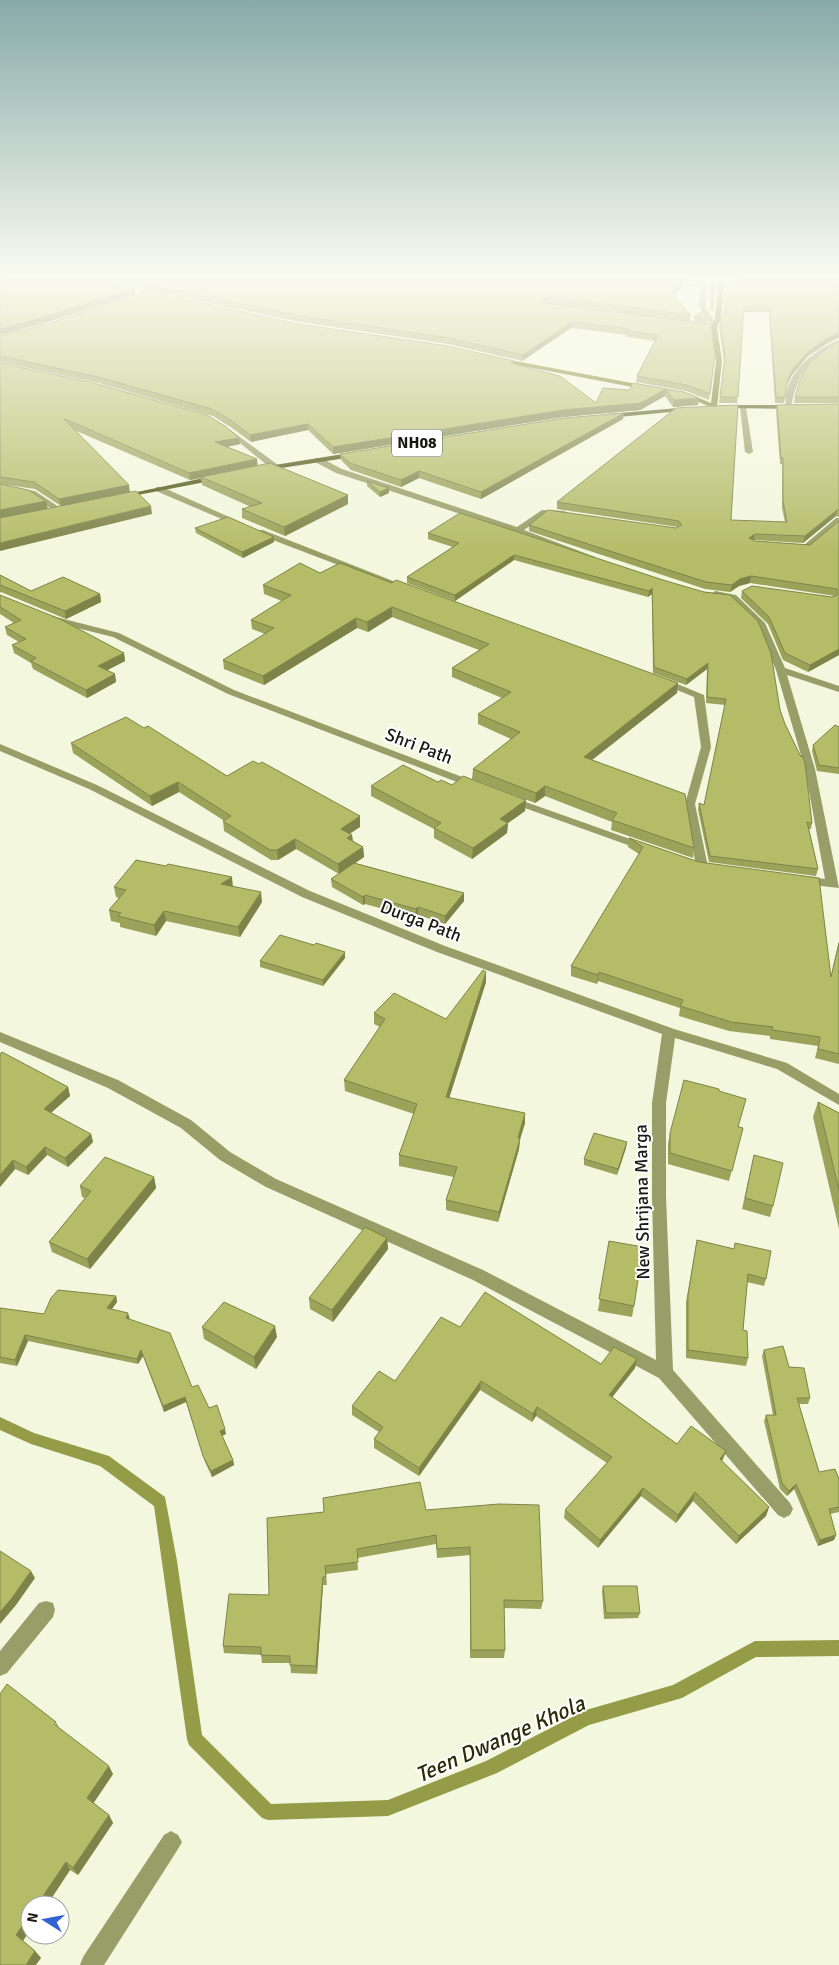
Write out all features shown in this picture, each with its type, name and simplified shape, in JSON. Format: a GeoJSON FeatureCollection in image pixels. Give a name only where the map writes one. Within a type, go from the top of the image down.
{"type":"FeatureCollection","features":[{"type":"Feature","properties":{"kind":"main road"},"geometry":{"type":"LineString","coordinates":[[600,417],[714,407],[805,407]]}},
{"type":"Feature","properties":{"kind":"main road"},"geometry":{"type":"LineString","coordinates":[[255,470],[365,452]]}},
{"type":"Feature","properties":{"kind":"main road"},"geometry":{"type":"LineString","coordinates":[[113,498],[226,476]]}},
{"type":"Feature","properties":{"kind":"main road"},"geometry":{"type":"LineString","coordinates":[[49,511],[67,508]]}},
{"type":"Feature","properties":{"kind":"street"},"geometry":{"type":"LineString","coordinates":[[557,371],[658,390]]}},
{"type":"Feature","properties":{"kind":"street"},"geometry":{"type":"LineString","coordinates":[[677,393],[686,394],[714,407],[718,371]]}},
{"type":"Feature","properties":{"kind":"street"},"geometry":{"type":"LineString","coordinates":[[788,407],[791,388],[799,371]]}},
{"type":"Feature","properties":{"kind":"street"},"geometry":{"type":"LineString","coordinates":[[743,407],[749,452]]}},
{"type":"Feature","properties":{"kind":"street"},"geometry":{"type":"LineString","coordinates":[[222,426],[275,466]]}},
{"type":"Feature","properties":{"kind":"street"},"geometry":{"type":"LineString","coordinates":[[318,460],[339,471],[518,530],[603,561]]}},
{"type":"Feature","properties":{"kind":"street"},"geometry":{"type":"LineString","coordinates":[[0,487],[32,493],[58,510]]}},
{"type":"Feature","properties":{"kind":"street"},"geometry":{"type":"LineString","coordinates":[[158,489],[250,528],[421,593]]}},
{"type":"Feature","properties":{"kind":"street"},"geometry":{"type":"LineString","coordinates":[[518,530],[545,512],[570,515]]}},
{"type":"Feature","properties":{"kind":"street"},"geometry":{"type":"LineString","coordinates":[[783,546],[806,548],[839,520]]}},
{"type":"Feature","properties":{"kind":"street"},"geometry":{"type":"LineString","coordinates":[[733,597],[742,590]]}},
{"type":"Feature","properties":{"kind":"street"},"geometry":{"type":"LineString","coordinates":[[704,593],[733,597],[762,625],[781,670],[810,769],[836,884],[795,879]]}},
{"type":"Feature","properties":{"kind":"street","name":"Shri Path"},"geometry":{"type":"LineString","coordinates":[[41,614],[58,621],[116,635],[231,692],[493,792],[655,851]]}},
{"type":"Feature","properties":{"kind":"street"},"geometry":{"type":"LineString","coordinates":[[781,670],[839,690]]}},
{"type":"Feature","properties":{"kind":"street"},"geometry":{"type":"LineString","coordinates":[[654,678],[699,694],[706,747],[690,804],[702,866]]}},
{"type":"Feature","properties":{"kind":"street","name":"Durga Path"},"geometry":{"type":"LineString","coordinates":[[0,747],[92,787],[306,894],[441,949],[669,1032],[782,1066],[839,1100]]}},
{"type":"Feature","properties":{"kind":"street","name":"New Shrijana Marga"},"geometry":{"type":"LineString","coordinates":[[665,1373],[659,1197],[659,1102],[669,1032]]}},
{"type":"Feature","properties":{"kind":"street"},"geometry":{"type":"LineString","coordinates":[[0,1037],[113,1084],[186,1124],[225,1156],[270,1183],[478,1274],[665,1373],[784,1509]]}},
{"type":"Feature","properties":{"kind":"street"},"geometry":{"type":"LineString","coordinates":[[0,1666],[46,1610]]}},
{"type":"Feature","properties":{"kind":"street"},"geometry":{"type":"LineString","coordinates":[[91,1965],[171,1842]]}},
{"type":"Feature","properties":{"kind":"building"},"geometry":{"type":"Polygon","coordinates":[[[0,371],[36,371],[94,383],[207,415],[225,426],[239,438],[215,442],[257,459],[189,473],[63,418],[129,485],[59,499],[34,482],[0,477],[0,371]]]}},
{"type":"Feature","properties":{"kind":"building"},"geometry":{"type":"Polygon","coordinates":[[[69,371],[540,371],[560,376],[596,403],[603,388],[629,390],[633,383],[684,392],[699,398],[674,400],[666,389],[641,403],[563,410],[333,447],[308,424],[250,435],[212,409],[69,371]]]}},
{"type":"Feature","properties":{"kind":"building"},"geometry":{"type":"Polygon","coordinates":[[[640,371],[713,371],[710,394],[687,385],[637,376],[640,371]]]}},
{"type":"Feature","properties":{"kind":"building"},"geometry":{"type":"Polygon","coordinates":[[[723,371],[740,371],[738,397],[720,397],[723,371]]]}},
{"type":"Feature","properties":{"kind":"building"},"geometry":{"type":"Polygon","coordinates":[[[774,371],[792,371],[788,379],[785,397],[776,397],[774,371]]]}},
{"type":"Feature","properties":{"kind":"building"},"geometry":{"type":"Polygon","coordinates":[[[805,371],[839,371],[839,397],[795,397],[800,380],[805,371]]]}},
{"type":"Feature","properties":{"kind":"building"},"geometry":{"type":"Polygon","coordinates":[[[839,404],[839,510],[805,536],[755,534],[749,538],[755,541],[810,545],[839,521],[839,649],[810,665],[785,653],[769,617],[742,591],[752,586],[832,597],[837,595],[837,589],[751,576],[740,579],[732,585],[706,582],[529,525],[548,510],[676,528],[682,525],[679,521],[557,502],[676,408],[738,405],[731,520],[787,522],[783,501],[783,458],[781,458],[777,405],[839,404]]]}},
{"type":"Feature","properties":{"kind":"building"},"geometry":{"type":"Polygon","coordinates":[[[624,413],[481,492],[419,471],[401,480],[350,463],[340,454],[564,418],[624,413]]]}},
{"type":"Feature","properties":{"kind":"building"},"geometry":{"type":"Polygon","coordinates":[[[270,463],[348,495],[284,527],[242,509],[262,503],[201,477],[270,463]]]}},
{"type":"Feature","properties":{"kind":"building"},"geometry":{"type":"Polygon","coordinates":[[[367,481],[389,488],[380,492],[367,481]]]}},
{"type":"Feature","properties":{"kind":"building"},"geometry":{"type":"Polygon","coordinates":[[[0,484],[28,490],[46,501],[0,510],[0,484]]]}},
{"type":"Feature","properties":{"kind":"building"},"geometry":{"type":"Polygon","coordinates":[[[136,491],[151,506],[0,543],[0,518],[136,491]]]}},
{"type":"Feature","properties":{"kind":"building"},"geometry":{"type":"Polygon","coordinates":[[[460,513],[663,580],[704,592],[730,595],[758,621],[771,653],[780,710],[805,763],[812,823],[807,822],[818,869],[710,856],[699,803],[704,805],[726,699],[707,697],[708,663],[687,679],[654,667],[652,588],[649,591],[514,555],[455,595],[407,577],[459,543],[428,533],[460,513]]]}},
{"type":"Feature","properties":{"kind":"building"},"geometry":{"type":"Polygon","coordinates":[[[228,517],[274,537],[242,552],[195,528],[228,517]]]}},
{"type":"Feature","properties":{"kind":"building"},"geometry":{"type":"Polygon","coordinates":[[[300,563],[320,573],[340,563],[392,583],[396,580],[678,683],[584,757],[685,794],[694,848],[612,820],[617,813],[545,786],[536,793],[473,769],[520,732],[478,714],[511,692],[452,668],[489,644],[392,607],[367,622],[356,618],[263,676],[223,660],[274,628],[251,620],[291,595],[263,585],[300,563]]]}},
{"type":"Feature","properties":{"kind":"building"},"geometry":{"type":"Polygon","coordinates":[[[0,575],[31,591],[63,577],[100,594],[65,611],[0,585],[0,575]]]}},
{"type":"Feature","properties":{"kind":"building"},"geometry":{"type":"Polygon","coordinates":[[[0,595],[60,619],[124,653],[98,666],[115,674],[86,690],[31,661],[36,658],[12,645],[26,639],[5,627],[21,620],[0,607],[0,595]]]}},
{"type":"Feature","properties":{"kind":"building"},"geometry":{"type":"Polygon","coordinates":[[[126,717],[144,728],[148,726],[227,776],[253,761],[259,764],[262,762],[360,816],[341,829],[352,835],[347,838],[363,847],[338,864],[295,839],[277,850],[270,850],[223,821],[231,816],[178,782],[150,796],[71,743],[126,717]]]}},
{"type":"Feature","properties":{"kind":"building"},"geometry":{"type":"Polygon","coordinates":[[[835,725],[839,727],[839,768],[819,765],[813,745],[835,725]]]}},
{"type":"Feature","properties":{"kind":"building"},"geometry":{"type":"Polygon","coordinates":[[[403,765],[438,782],[441,780],[452,785],[463,776],[526,800],[500,819],[508,823],[473,848],[434,828],[441,823],[371,786],[403,765]]]}},
{"type":"Feature","properties":{"kind":"building"},"geometry":{"type":"Polygon","coordinates":[[[629,838],[699,862],[819,878],[831,977],[839,943],[839,1054],[818,1049],[820,1037],[772,1030],[773,1027],[731,1022],[680,1006],[683,1000],[599,972],[598,975],[571,966],[643,847],[629,838]]]}},
{"type":"Feature","properties":{"kind":"building"},"geometry":{"type":"Polygon","coordinates":[[[136,860],[166,866],[168,864],[232,877],[221,884],[261,892],[238,927],[164,911],[154,925],[118,916],[121,913],[109,910],[126,890],[114,887],[136,860]]]}},
{"type":"Feature","properties":{"kind":"building"},"geometry":{"type":"Polygon","coordinates":[[[354,863],[464,893],[445,916],[418,907],[416,909],[365,895],[363,897],[331,879],[354,863]]]}},
{"type":"Feature","properties":{"kind":"building"},"geometry":{"type":"Polygon","coordinates":[[[280,935],[345,952],[323,980],[260,961],[280,935]]]}},
{"type":"Feature","properties":{"kind":"building"},"geometry":{"type":"Polygon","coordinates":[[[483,970],[486,972],[446,1097],[525,1113],[518,1138],[520,1139],[499,1212],[446,1200],[457,1167],[399,1155],[417,1104],[344,1080],[385,1019],[374,1013],[394,993],[446,1019],[483,970]]]}},
{"type":"Feature","properties":{"kind":"building"},"geometry":{"type":"Polygon","coordinates":[[[2,1052],[68,1087],[44,1109],[91,1134],[65,1158],[45,1147],[26,1167],[13,1160],[0,1175],[0,1054],[2,1052]]]}},
{"type":"Feature","properties":{"kind":"building"},"geometry":{"type":"Polygon","coordinates":[[[684,1080],[719,1089],[719,1091],[746,1099],[738,1127],[743,1128],[732,1171],[670,1153],[670,1133],[684,1080]]]}},
{"type":"Feature","properties":{"kind":"building"},"geometry":{"type":"Polygon","coordinates":[[[818,1102],[839,1113],[839,1190],[818,1102]]]}},
{"type":"Feature","properties":{"kind":"building"},"geometry":{"type":"Polygon","coordinates":[[[594,1133],[627,1142],[618,1169],[584,1159],[594,1133]]]}},
{"type":"Feature","properties":{"kind":"building"},"geometry":{"type":"Polygon","coordinates":[[[754,1155],[783,1163],[773,1206],[745,1198],[754,1155]]]}},
{"type":"Feature","properties":{"kind":"building"},"geometry":{"type":"Polygon","coordinates":[[[105,1157],[154,1177],[87,1259],[49,1242],[91,1191],[80,1186],[105,1157]]]}},
{"type":"Feature","properties":{"kind":"building"},"geometry":{"type":"Polygon","coordinates":[[[365,1227],[387,1238],[332,1310],[309,1298],[365,1227]]]}},
{"type":"Feature","properties":{"kind":"building"},"geometry":{"type":"Polygon","coordinates":[[[697,1240],[734,1249],[735,1243],[771,1251],[766,1279],[748,1274],[743,1330],[747,1331],[748,1358],[688,1350],[688,1295],[697,1240]]]}},
{"type":"Feature","properties":{"kind":"building"},"geometry":{"type":"Polygon","coordinates":[[[609,1241],[643,1247],[634,1306],[599,1299],[609,1241]]]}},
{"type":"Feature","properties":{"kind":"building"},"geometry":{"type":"Polygon","coordinates":[[[58,1290],[116,1296],[107,1308],[128,1313],[126,1318],[170,1333],[192,1387],[198,1385],[209,1408],[217,1405],[225,1429],[220,1431],[233,1460],[211,1471],[203,1456],[185,1397],[163,1406],[141,1350],[137,1359],[25,1335],[15,1360],[0,1357],[0,1308],[44,1314],[51,1298],[58,1290]]]}},
{"type":"Feature","properties":{"kind":"building"},"geometry":{"type":"Polygon","coordinates":[[[485,1292],[601,1364],[614,1347],[637,1359],[609,1395],[677,1444],[691,1426],[726,1451],[720,1459],[769,1507],[739,1536],[695,1492],[678,1515],[643,1488],[600,1540],[565,1510],[612,1457],[537,1407],[533,1414],[481,1381],[419,1468],[374,1439],[383,1427],[352,1406],[379,1371],[395,1381],[441,1317],[460,1327],[485,1292]]]}},
{"type":"Feature","properties":{"kind":"building"},"geometry":{"type":"Polygon","coordinates":[[[224,1302],[275,1326],[254,1357],[202,1327],[224,1302]]]}},
{"type":"Feature","properties":{"kind":"building"},"geometry":{"type":"Polygon","coordinates":[[[783,1346],[789,1367],[804,1368],[810,1398],[797,1398],[819,1472],[835,1469],[839,1479],[839,1507],[829,1509],[836,1535],[820,1540],[796,1484],[789,1491],[782,1483],[766,1415],[776,1415],[764,1350],[783,1346]]]}},
{"type":"Feature","properties":{"kind":"building"},"geometry":{"type":"Polygon","coordinates":[[[420,1482],[426,1510],[499,1504],[539,1505],[543,1601],[504,1600],[505,1650],[471,1650],[470,1547],[437,1549],[436,1535],[357,1549],[358,1562],[325,1566],[326,1577],[323,1577],[316,1666],[290,1665],[290,1656],[261,1655],[261,1647],[223,1646],[229,1594],[269,1595],[267,1518],[324,1512],[323,1498],[420,1482]]]}},
{"type":"Feature","properties":{"kind":"building"},"geometry":{"type":"Polygon","coordinates":[[[0,1551],[31,1571],[0,1612],[0,1551]]]}},
{"type":"Feature","properties":{"kind":"building"},"geometry":{"type":"Polygon","coordinates":[[[603,1586],[637,1586],[640,1613],[606,1613],[603,1586]]]}},
{"type":"Feature","properties":{"kind":"building"},"geometry":{"type":"Polygon","coordinates":[[[7,1684],[56,1722],[54,1724],[109,1766],[87,1798],[109,1815],[73,1868],[66,1862],[44,1895],[20,1895],[20,1929],[16,1935],[20,1938],[20,1945],[28,1945],[35,1951],[26,1965],[0,1965],[0,1694],[7,1684]]]}},
{"type":"Feature","properties":{"kind":"waterway","name":"Teen Dwange Khola"},"geometry":{"type":"LineString","coordinates":[[0,1423],[31,1438],[104,1461],[160,1502],[195,1739],[268,1812],[388,1808],[491,1767],[586,1718],[676,1692],[755,1649],[839,1648]]}}]}
